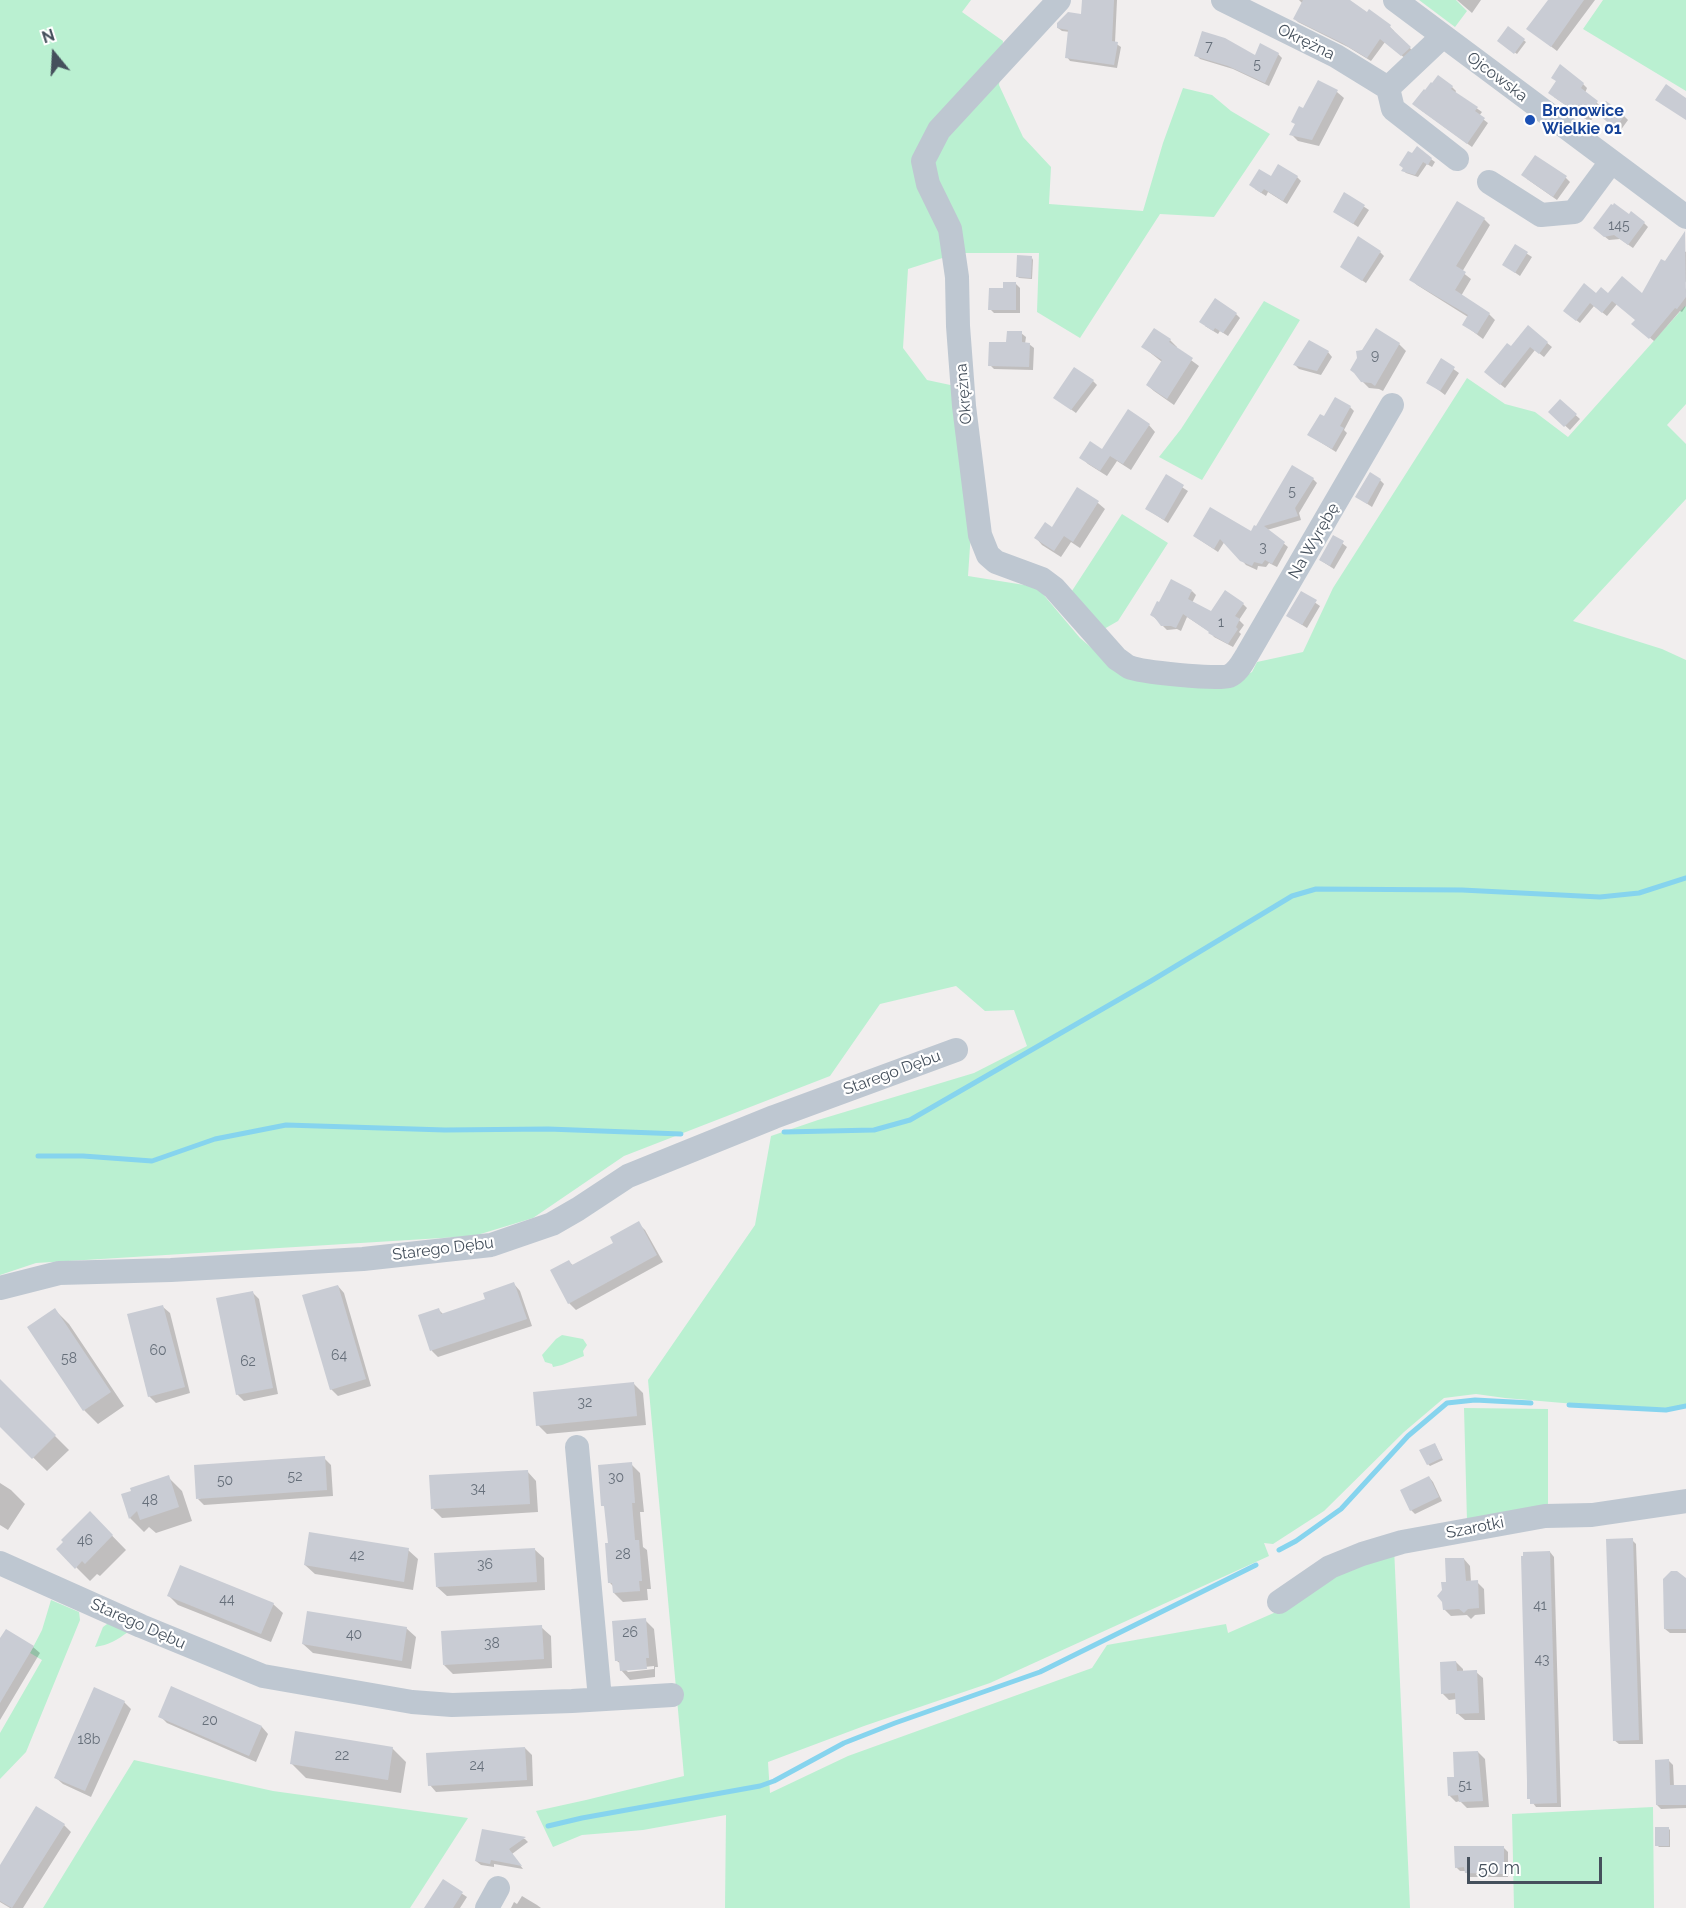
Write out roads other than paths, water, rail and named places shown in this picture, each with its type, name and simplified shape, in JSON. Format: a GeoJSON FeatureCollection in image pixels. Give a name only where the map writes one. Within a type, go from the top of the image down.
{"type":"FeatureCollection","features":[{"type":"Feature","properties":{"kind":"street","name":"Okrężna"},"geometry":{"type":"LineString","coordinates":[[1059,0],[939,130],[923,161],[928,184],[950,229],[957,277],[964,406],[981,535],[988,555],[996,562],[1042,579],[1054,588],[1117,659],[1130,668],[1188,676],[1224,677],[1232,674]]}},
{"type":"Feature","properties":{"kind":"street","name":"Okrężna"},"geometry":{"type":"LineString","coordinates":[[1223,0],[1336,56],[1388,87]]}},
{"type":"Feature","properties":{"kind":"street","name":"Ojcowska"},"geometry":{"type":"LineString","coordinates":[[1395,0],[1686,217]]}},
{"type":"Feature","properties":{"kind":"street"},"geometry":{"type":"LineString","coordinates":[[1443,36],[1388,87],[1393,109],[1458,159]]}},
{"type":"Feature","properties":{"kind":"street"},"geometry":{"type":"LineString","coordinates":[[1489,182],[1541,215],[1574,212],[1611,162]]}},
{"type":"Feature","properties":{"kind":"street","name":"Na Wyrębę"},"geometry":{"type":"LineString","coordinates":[[1232,674],[1247,655],[1392,405]]}},
{"type":"Feature","properties":{"kind":"street","name":"Starego Dębu"},"geometry":{"type":"LineString","coordinates":[[0,1288],[59,1273],[171,1270],[363,1259],[491,1245],[552,1224],[628,1176],[774,1117],[956,1050]]}},
{"type":"Feature","properties":{"kind":"street"},"geometry":{"type":"LineString","coordinates":[[577,1447],[600,1699]]}},
{"type":"Feature","properties":{"kind":"street","name":"Szarotki"},"geometry":{"type":"LineString","coordinates":[[1279,1602],[1330,1567],[1402,1542],[1545,1516],[1592,1515],[1686,1501]]}},
{"type":"Feature","properties":{"kind":"street","name":"Starego Dębu"},"geometry":{"type":"LineString","coordinates":[[0,1563],[141,1626],[263,1676],[412,1702],[452,1705],[672,1695]]}},
{"type":"Feature","properties":{"kind":"waterway"},"geometry":{"type":"LineString","coordinates":[[784,1132],[874,1130],[910,1120],[1151,981],[1292,896],[1316,889],[1462,890],[1600,897],[1639,893],[1686,878]]}},
{"type":"Feature","properties":{"kind":"waterway"},"geometry":{"type":"LineString","coordinates":[[38,1156],[83,1156],[152,1161],[215,1139],[286,1125],[445,1130],[548,1129],[681,1134]]}},
{"type":"Feature","properties":{"kind":"waterway"},"geometry":{"type":"LineString","coordinates":[[1279,1550],[1296,1541],[1341,1509],[1408,1436],[1447,1403],[1475,1400],[1531,1403]]}},
{"type":"Feature","properties":{"kind":"waterway"},"geometry":{"type":"LineString","coordinates":[[1569,1405],[1666,1410],[1686,1406]]}},
{"type":"Feature","properties":{"kind":"waterway"},"geometry":{"type":"LineString","coordinates":[[548,1826],[760,1786],[774,1781],[844,1743],[1040,1672],[1256,1565]]}},
{"type":"Feature","properties":{"kind":"place","name":"Bronowice Wielkie 01"},"geometry":{"type":"Point","coordinates":[1530,120]}}]}
